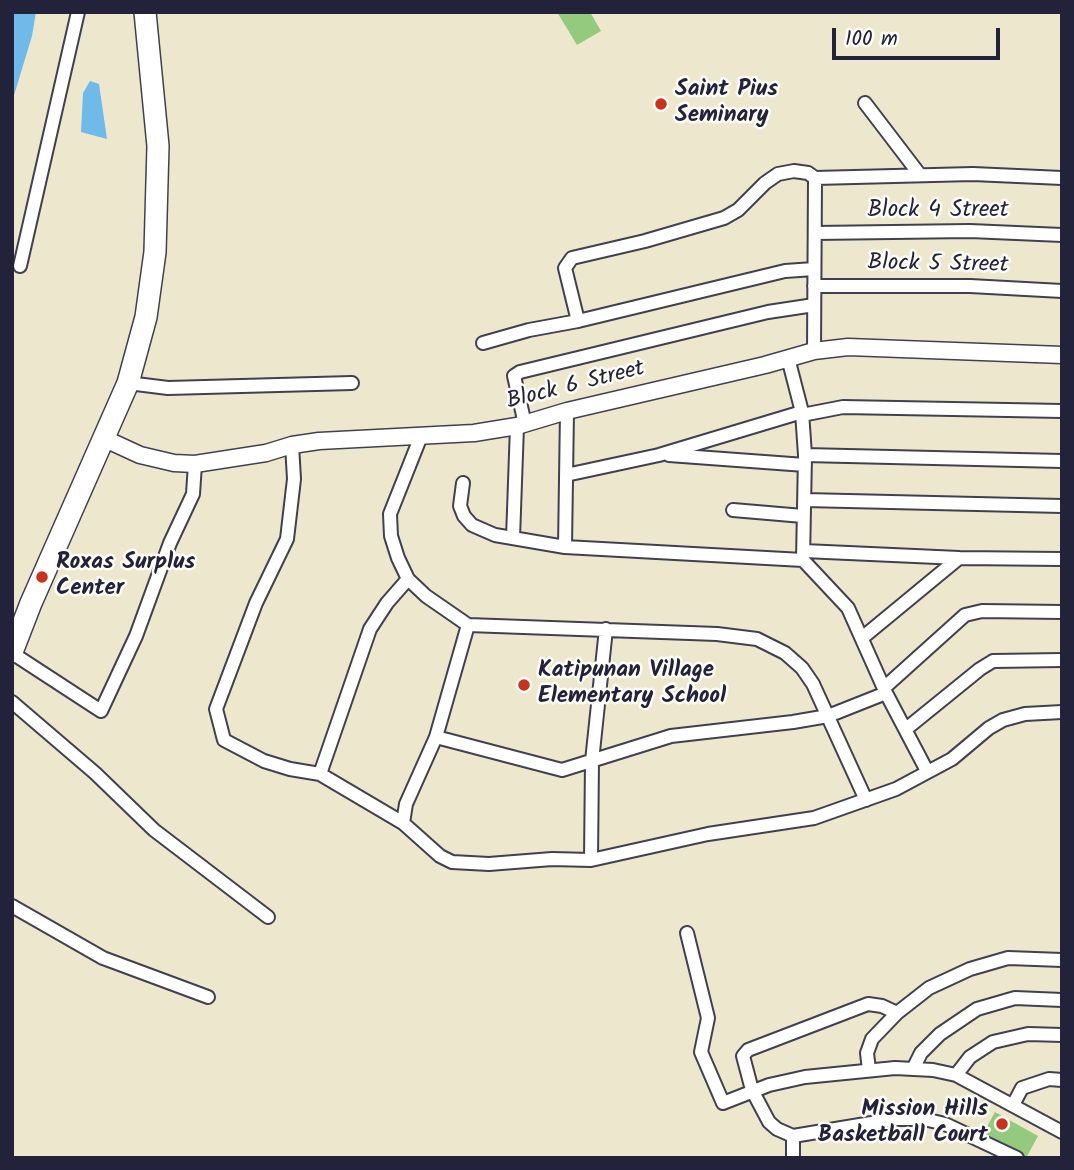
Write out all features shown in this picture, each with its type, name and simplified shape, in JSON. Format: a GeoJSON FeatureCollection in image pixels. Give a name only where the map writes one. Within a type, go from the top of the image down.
{"type":"FeatureCollection","features":[{"type":"Feature","properties":{"kind":"highway"},"geometry":{"type":"LineString","coordinates":[[12,653],[31,603],[128,383],[146,317],[155,251],[158,146],[145,12]]}},
{"type":"Feature","properties":{"kind":"street"},"geometry":{"type":"LineString","coordinates":[[20,266],[78,12]]}},
{"type":"Feature","properties":{"kind":"street"},"geometry":{"type":"LineString","coordinates":[[865,103],[920,175]]}},
{"type":"Feature","properties":{"kind":"street"},"geometry":{"type":"LineString","coordinates":[[578,321],[565,268],[572,258],[645,241],[723,218],[738,210],[778,174],[794,171],[808,173],[815,178],[973,174],[1062,178]]}},
{"type":"Feature","properties":{"kind":"street"},"geometry":{"type":"LineString","coordinates":[[814,351],[815,178]]}},
{"type":"Feature","properties":{"kind":"street","name":"Block 4 Street"},"geometry":{"type":"LineString","coordinates":[[815,233],[970,231],[1062,235]]}},
{"type":"Feature","properties":{"kind":"street"},"geometry":{"type":"LineString","coordinates":[[483,343],[528,330],[578,321],[785,271],[814,269]]}},
{"type":"Feature","properties":{"kind":"street","name":"Block 5 Street"},"geometry":{"type":"LineString","coordinates":[[814,286],[970,286],[1062,291]]}},
{"type":"Feature","properties":{"kind":"street"},"geometry":{"type":"LineString","coordinates":[[513,538],[521,425],[514,376],[520,372],[768,312],[814,305]]}},
{"type":"Feature","properties":{"kind":"street","name":"Block 6 Street"},"geometry":{"type":"LineString","coordinates":[[103,438],[140,455],[174,463],[195,464],[266,453],[319,441],[474,433],[521,425],[567,411],[814,351],[848,347],[1062,355]]}},
{"type":"Feature","properties":{"kind":"street"},"geometry":{"type":"LineString","coordinates":[[788,358],[802,414],[805,460],[804,556],[848,608],[927,771]]}},
{"type":"Feature","properties":{"kind":"street"},"geometry":{"type":"LineString","coordinates":[[128,383],[168,388],[352,383]]}},
{"type":"Feature","properties":{"kind":"street"},"geometry":{"type":"LineString","coordinates":[[566,475],[659,455],[802,414],[843,407],[1062,411]]}},
{"type":"Feature","properties":{"kind":"street"},"geometry":{"type":"LineString","coordinates":[[565,547],[567,411]]}},
{"type":"Feature","properties":{"kind":"street"},"geometry":{"type":"LineString","coordinates":[[421,436],[390,514],[391,536],[408,579],[468,625],[717,634],[757,639],[785,653],[802,668],[813,684],[866,800]]}},
{"type":"Feature","properties":{"kind":"street"},"geometry":{"type":"LineString","coordinates":[[292,445],[294,479],[287,539],[256,603],[216,709],[223,740],[264,761],[320,774],[403,823],[440,856],[452,862],[489,864],[552,859],[592,860],[708,834],[814,818],[896,789],[952,759],[989,728],[1003,720],[1025,714],[1062,712]]}},
{"type":"Feature","properties":{"kind":"street"},"geometry":{"type":"LineString","coordinates":[[659,455],[805,460],[1062,461]]}},
{"type":"Feature","properties":{"kind":"street"},"geometry":{"type":"LineString","coordinates":[[12,653],[101,711],[136,636],[170,543],[194,494],[195,464]]}},
{"type":"Feature","properties":{"kind":"street"},"geometry":{"type":"LineString","coordinates":[[463,483],[460,506],[472,525],[495,534],[565,547],[804,556],[1062,559]]}},
{"type":"Feature","properties":{"kind":"street"},"geometry":{"type":"LineString","coordinates":[[805,500],[1062,506]]}},
{"type":"Feature","properties":{"kind":"street"},"geometry":{"type":"LineString","coordinates":[[733,510],[803,516]]}},
{"type":"Feature","properties":{"kind":"street"},"geometry":{"type":"LineString","coordinates":[[862,638],[959,558]]}},
{"type":"Feature","properties":{"kind":"street"},"geometry":{"type":"LineString","coordinates":[[320,774],[370,629],[387,603],[408,579]]}},
{"type":"Feature","properties":{"kind":"street"},"geometry":{"type":"LineString","coordinates":[[436,737],[562,770],[671,736],[828,716],[886,690],[965,615],[982,611],[1062,612]]}},
{"type":"Feature","properties":{"kind":"street"},"geometry":{"type":"LineString","coordinates":[[403,823],[406,804],[436,737],[468,625]]}},
{"type":"Feature","properties":{"kind":"street"},"geometry":{"type":"LineString","coordinates":[[592,860],[592,761],[606,629]]}},
{"type":"Feature","properties":{"kind":"street"},"geometry":{"type":"LineString","coordinates":[[906,729],[993,661],[1062,660]]}},
{"type":"Feature","properties":{"kind":"street"},"geometry":{"type":"LineString","coordinates":[[12,702],[95,773],[154,830],[268,917]]}},
{"type":"Feature","properties":{"kind":"street"},"geometry":{"type":"LineString","coordinates":[[12,906],[103,958],[208,996]]}},
{"type":"Feature","properties":{"kind":"street"},"geometry":{"type":"LineString","coordinates":[[687,933],[708,1018],[701,1052],[723,1103],[752,1090],[805,1077],[895,1068],[913,1069],[956,1075],[1062,1132]]}},
{"type":"Feature","properties":{"kind":"street"},"geometry":{"type":"LineString","coordinates":[[869,1070],[867,1052],[872,1039],[897,1013],[929,988],[970,969],[1007,958],[1062,960]]}},
{"type":"Feature","properties":{"kind":"street"},"geometry":{"type":"LineString","coordinates":[[913,1069],[921,1053],[940,1034],[977,1009],[1015,998],[1062,1000]]}},
{"type":"Feature","properties":{"kind":"street"},"geometry":{"type":"LineString","coordinates":[[897,1013],[882,1006],[868,1004],[748,1051],[743,1056],[752,1090],[769,1122],[793,1136],[896,1119],[924,1119],[945,1124],[1017,1158]]}},
{"type":"Feature","properties":{"kind":"street"},"geometry":{"type":"LineString","coordinates":[[956,1075],[970,1057],[993,1042],[1028,1034],[1062,1035]]}},
{"type":"Feature","properties":{"kind":"street"},"geometry":{"type":"LineString","coordinates":[[1013,1105],[1022,1088],[1049,1079],[1062,1080]]}},
{"type":"Feature","properties":{"kind":"street"},"geometry":{"type":"LineString","coordinates":[[793,1136],[793,1158]]}},
{"type":"Feature","properties":{"kind":"green space"},"geometry":{"type":"Polygon","coordinates":[[[557,12],[590,12],[601,31],[577,45],[557,12]]]}},
{"type":"Feature","properties":{"kind":"green space","name":"Mission Hills Basketball Court"},"geometry":{"type":"Polygon","coordinates":[[[995,1112],[1038,1136],[1026,1158],[982,1136],[995,1112]]]}},
{"type":"Feature","properties":{"kind":"water"},"geometry":{"type":"Polygon","coordinates":[[[12,12],[36,12],[32,36],[12,102],[12,12]]]}},
{"type":"Feature","properties":{"kind":"water"},"geometry":{"type":"Polygon","coordinates":[[[90,81],[99,84],[107,139],[81,132],[83,93],[90,81]]]}},
{"type":"Feature","properties":{"kind":"place","name":"Saint Pius Seminary"},"geometry":{"type":"Point","coordinates":[661,104]}},
{"type":"Feature","properties":{"kind":"place","name":"Roxas Surplus Center"},"geometry":{"type":"Point","coordinates":[42,577]}},
{"type":"Feature","properties":{"kind":"place","name":"Katipunan Village Elementary School"},"geometry":{"type":"Point","coordinates":[524,685]}},
{"type":"Feature","properties":{"kind":"place","name":"Mission Hills Basketball Court"},"geometry":{"type":"Point","coordinates":[1002,1124]}}]}
